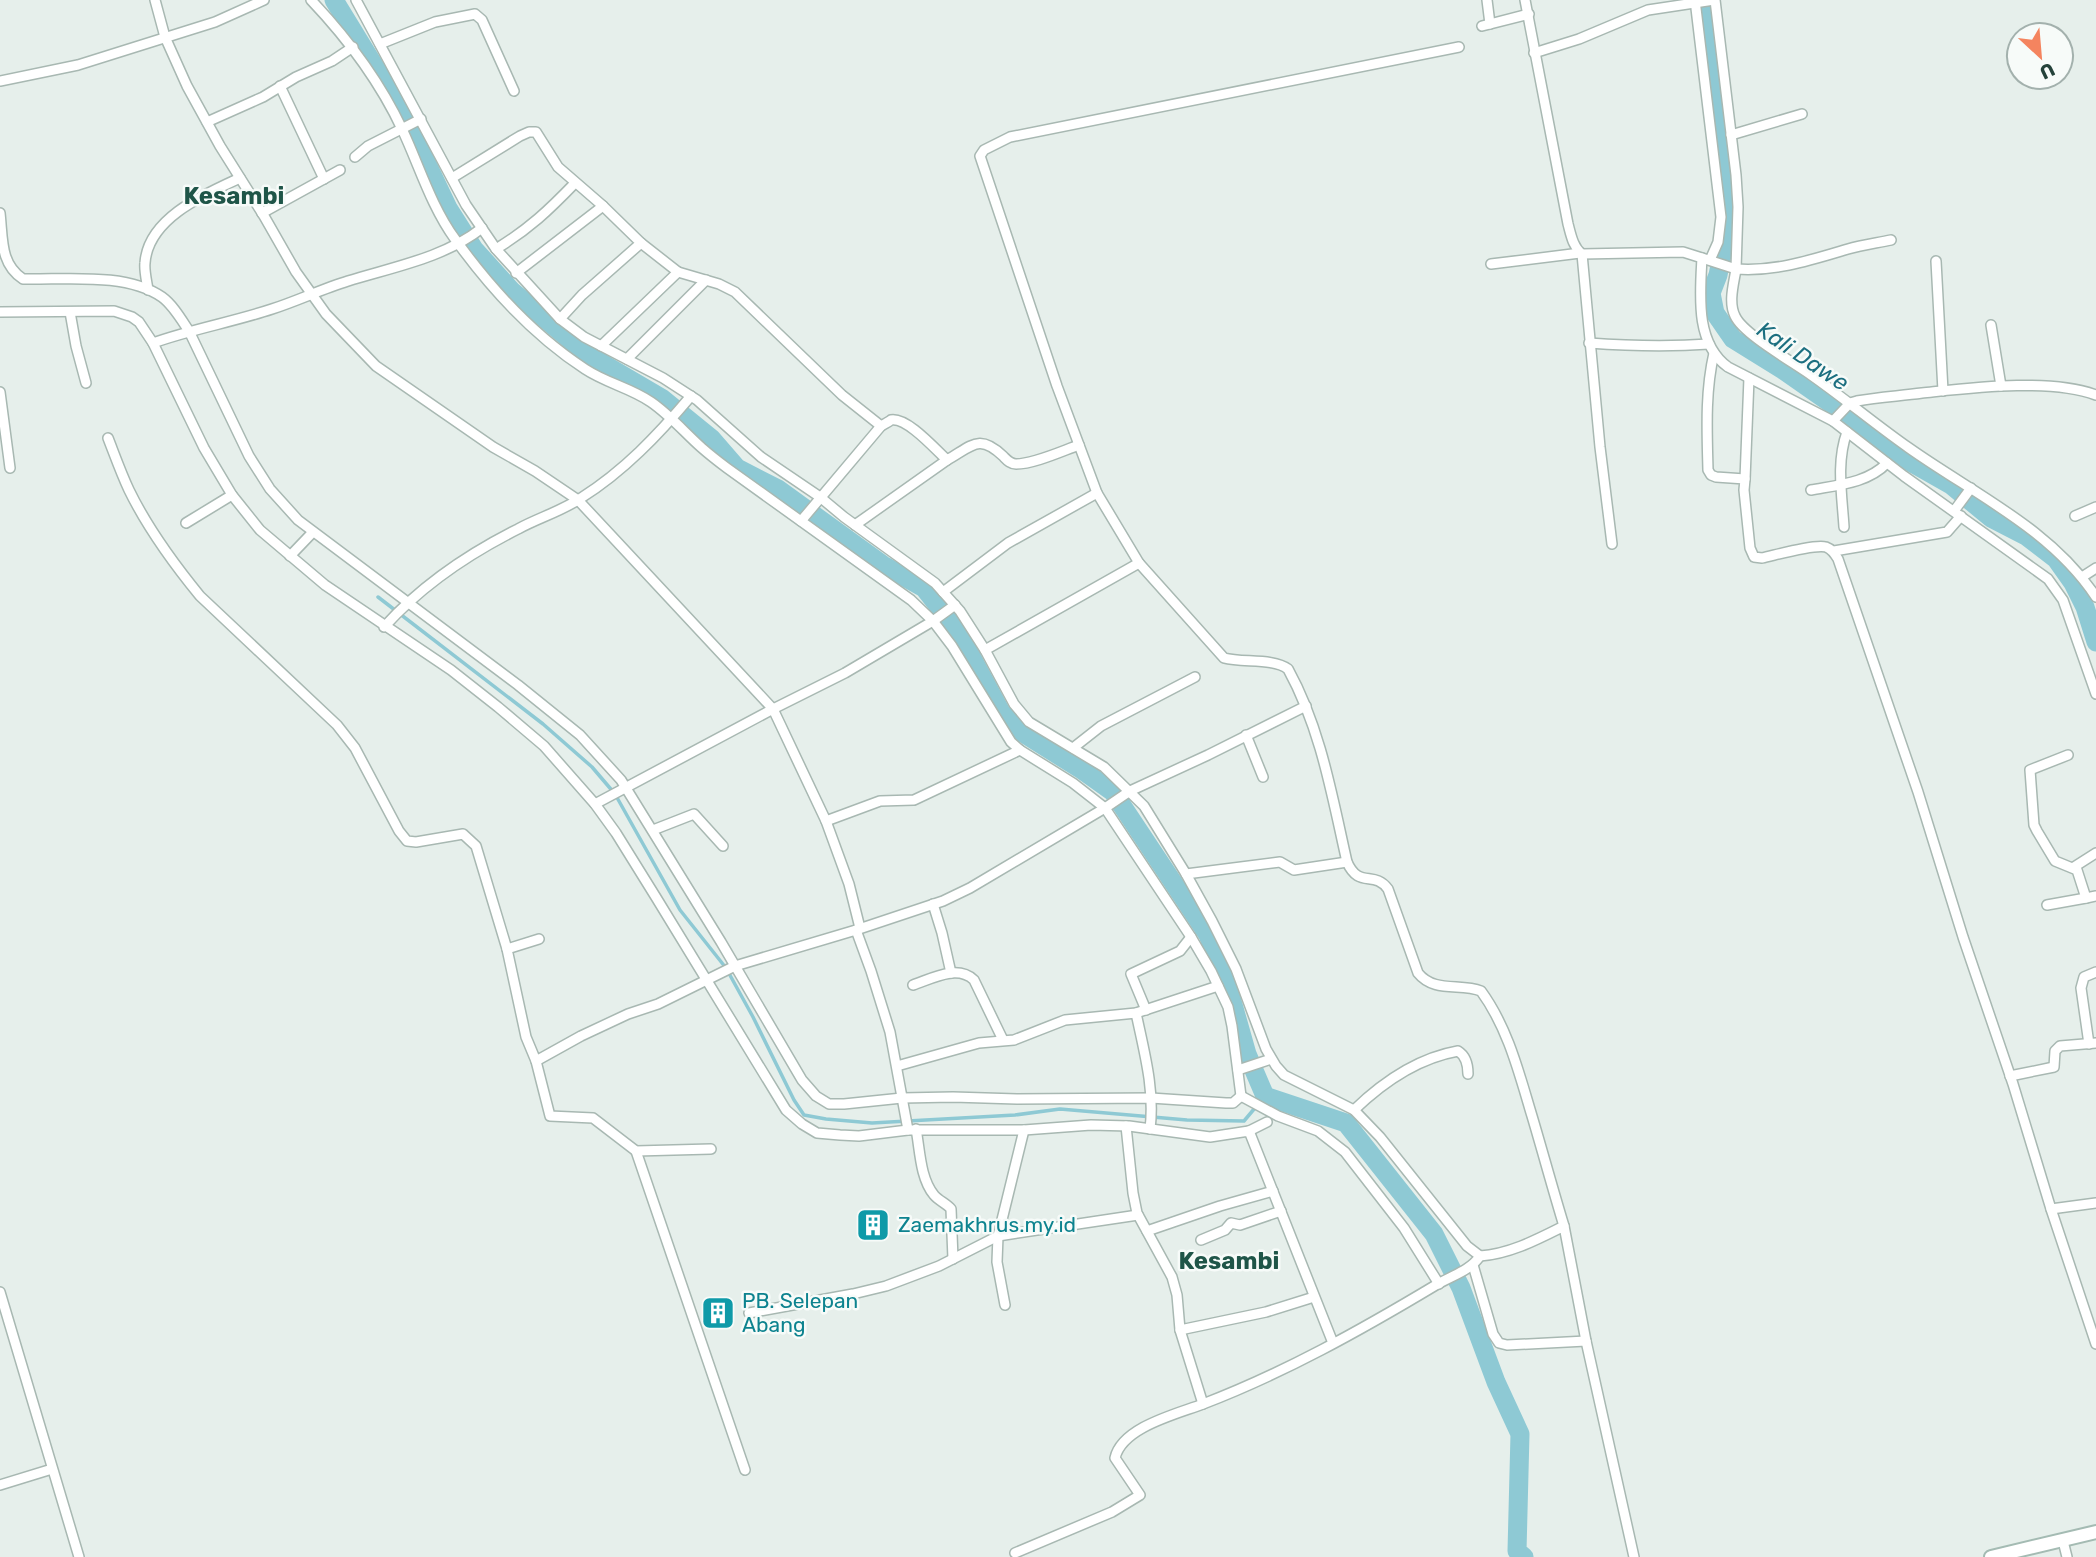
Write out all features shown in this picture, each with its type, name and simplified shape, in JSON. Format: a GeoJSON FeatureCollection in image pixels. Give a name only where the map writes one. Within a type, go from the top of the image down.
{"type":"FeatureCollection","features":[{"type":"Feature","properties":{"kind":"main road"},"geometry":{"type":"LineString","coordinates":[[1991,1557],[2096,1532]]}},
{"type":"Feature","properties":{"kind":"street"},"geometry":{"type":"LineString","coordinates":[[155,0],[165,37],[207,122],[296,272],[326,314],[376,366],[493,447],[578,500],[773,709],[826,821],[849,884],[858,929],[897,1066],[902,1100],[926,1181],[936,1197],[951,1209],[953,1258]]}},
{"type":"Feature","properties":{"kind":"street"},"geometry":{"type":"LineString","coordinates":[[0,81],[78,65],[215,22],[264,0]]}},
{"type":"Feature","properties":{"kind":"street"},"geometry":{"type":"LineString","coordinates":[[311,0],[353,47],[383,90],[404,128],[439,211],[459,243],[486,279],[536,333],[586,370],[652,402],[673,418],[702,449],[803,518],[911,600],[935,620],[1011,742],[1106,806],[1191,937],[1228,1007],[1241,1069],[1243,1097]]}},
{"type":"Feature","properties":{"kind":"street"},"geometry":{"type":"LineString","coordinates":[[356,0],[479,230],[516,273],[560,319],[584,337],[663,378],[761,457],[912,565],[943,592],[985,650],[1014,704],[1029,722],[1104,767],[1150,815],[1186,874],[1236,969],[1266,1060],[1284,1075],[1354,1110],[1380,1137],[1467,1246],[1480,1256]]}},
{"type":"Feature","properties":{"kind":"street"},"geometry":{"type":"LineString","coordinates":[[1487,0],[1486,25],[1529,14]]}},
{"type":"Feature","properties":{"kind":"street"},"geometry":{"type":"LineString","coordinates":[[1525,0],[1569,224],[1573,240],[1581,254],[1612,544]]}},
{"type":"Feature","properties":{"kind":"street"},"geometry":{"type":"LineString","coordinates":[[1534,53],[1579,39],[1648,10],[1704,1]]}},
{"type":"Feature","properties":{"kind":"street"},"geometry":{"type":"LineString","coordinates":[[1704,1],[1731,135],[1738,207],[1732,268],[1732,303],[1735,316],[1751,335],[1968,491],[2040,538],[2066,559],[2096,597]]}},
{"type":"Feature","properties":{"kind":"street"},"geometry":{"type":"LineString","coordinates":[[1704,1],[1721,217],[1718,242],[1709,260],[1701,311],[1711,349],[1706,421],[1709,470],[1711,475],[1716,477],[1745,479]]}},
{"type":"Feature","properties":{"kind":"street"},"geometry":{"type":"LineString","coordinates":[[380,44],[435,22],[475,15],[482,20],[514,91]]}},
{"type":"Feature","properties":{"kind":"street"},"geometry":{"type":"LineString","coordinates":[[207,122],[262,97],[332,61],[353,47]]}},
{"type":"Feature","properties":{"kind":"street"},"geometry":{"type":"LineString","coordinates":[[1458,47],[1010,137],[984,149],[980,156],[1097,493],[1139,563],[1224,658],[1237,662],[1283,665],[1288,669],[1319,740],[1347,862],[1352,872],[1356,876],[1384,883],[1388,889],[1421,978],[1442,986],[1461,986],[1481,991],[1505,1034],[1518,1068],[1564,1226],[1634,1557]]}},
{"type":"Feature","properties":{"kind":"street"},"geometry":{"type":"LineString","coordinates":[[280,86],[324,180]]}},
{"type":"Feature","properties":{"kind":"street"},"geometry":{"type":"LineString","coordinates":[[1731,135],[1802,114]]}},
{"type":"Feature","properties":{"kind":"street"},"geometry":{"type":"LineString","coordinates":[[355,157],[368,146],[419,120]]}},
{"type":"Feature","properties":{"kind":"street"},"geometry":{"type":"LineString","coordinates":[[452,178],[520,136],[536,132],[558,167],[641,243],[678,272],[719,284],[735,292],[842,395],[881,426]]}},
{"type":"Feature","properties":{"kind":"street"},"geometry":{"type":"LineString","coordinates":[[262,213],[340,170]]}},
{"type":"Feature","properties":{"kind":"street"},"geometry":{"type":"LineString","coordinates":[[148,290],[145,264],[149,243],[169,219],[200,197],[240,178]]}},
{"type":"Feature","properties":{"kind":"street"},"geometry":{"type":"LineString","coordinates":[[496,249],[531,226],[575,183]]}},
{"type":"Feature","properties":{"kind":"street"},"geometry":{"type":"LineString","coordinates":[[516,273],[603,206]]}},
{"type":"Feature","properties":{"kind":"street"},"geometry":{"type":"LineString","coordinates":[[0,212],[4,257],[12,272],[23,279],[105,279],[148,290],[162,297],[177,313],[187,331],[249,456],[270,489],[298,520],[518,685],[580,735],[653,830],[802,1080],[816,1096],[829,1104],[902,1100],[1233,1103],[1243,1097]]}},
{"type":"Feature","properties":{"kind":"street"},"geometry":{"type":"LineString","coordinates":[[153,342],[272,309],[310,293],[393,269],[459,243],[479,230]]}},
{"type":"Feature","properties":{"kind":"street"},"geometry":{"type":"LineString","coordinates":[[1491,264],[1581,254],[1683,252],[1732,268],[1752,270],[1800,264],[1851,248],[1891,240]]}},
{"type":"Feature","properties":{"kind":"street"},"geometry":{"type":"LineString","coordinates":[[560,319],[641,243]]}},
{"type":"Feature","properties":{"kind":"street"},"geometry":{"type":"LineString","coordinates":[[1936,261],[1943,391]]}},
{"type":"Feature","properties":{"kind":"street"},"geometry":{"type":"LineString","coordinates":[[601,346],[678,272]]}},
{"type":"Feature","properties":{"kind":"street"},"geometry":{"type":"LineString","coordinates":[[627,359],[706,280]]}},
{"type":"Feature","properties":{"kind":"street"},"geometry":{"type":"LineString","coordinates":[[0,312],[114,311],[132,317],[139,323],[153,342],[204,448],[232,495],[260,530],[325,585],[387,623],[498,707],[544,746],[597,803],[710,979],[786,1110],[802,1124],[817,1133],[859,1136],[910,1127],[1024,1130],[1091,1125],[1150,1126],[1210,1137],[1249,1131],[1266,1122]]}},
{"type":"Feature","properties":{"kind":"street"},"geometry":{"type":"LineString","coordinates":[[70,312],[86,383]]}},
{"type":"Feature","properties":{"kind":"street"},"geometry":{"type":"LineString","coordinates":[[1991,325],[2001,386]]}},
{"type":"Feature","properties":{"kind":"street"},"geometry":{"type":"LineString","coordinates":[[1589,342],[1639,347],[1711,349]]}},
{"type":"Feature","properties":{"kind":"street"},"geometry":{"type":"LineString","coordinates":[[1711,349],[1718,360],[1728,367],[1836,417],[1847,432],[1887,463],[1958,511],[2048,579],[2063,600],[2096,694]]}},
{"type":"Feature","properties":{"kind":"street"},"geometry":{"type":"LineString","coordinates":[[1749,378],[1744,489],[1750,548],[1754,556],[1762,558],[1815,547],[1827,547],[1834,551],[1947,532],[1968,491]]}},
{"type":"Feature","properties":{"kind":"street"},"geometry":{"type":"LineString","coordinates":[[1836,417],[1848,405],[1866,400],[2001,386],[2058,387],[2096,395]]}},
{"type":"Feature","properties":{"kind":"street"},"geometry":{"type":"LineString","coordinates":[[0,392],[10,468]]}},
{"type":"Feature","properties":{"kind":"street"},"geometry":{"type":"LineString","coordinates":[[387,623],[426,586],[487,545],[578,500],[626,465],[689,399]]}},
{"type":"Feature","properties":{"kind":"street"},"geometry":{"type":"LineString","coordinates":[[803,518],[881,426],[890,420],[901,421],[947,460]]}},
{"type":"Feature","properties":{"kind":"street"},"geometry":{"type":"LineString","coordinates":[[1844,527],[1841,448],[1847,432]]}},
{"type":"Feature","properties":{"kind":"street"},"geometry":{"type":"LineString","coordinates":[[108,438],[128,489],[154,536],[201,596],[338,725],[355,748],[399,831],[407,841],[416,842],[463,834],[476,846],[507,949],[526,1037],[536,1061],[550,1116],[593,1118],[636,1151],[746,1470]]}},
{"type":"Feature","properties":{"kind":"street"},"geometry":{"type":"LineString","coordinates":[[855,525],[947,460],[981,442],[995,447],[1015,464],[1079,445]]}},
{"type":"Feature","properties":{"kind":"street"},"geometry":{"type":"LineString","coordinates":[[1811,490],[1875,475],[1887,463]]}},
{"type":"Feature","properties":{"kind":"street"},"geometry":{"type":"LineString","coordinates":[[943,592],[1008,543],[1097,493]]}},
{"type":"Feature","properties":{"kind":"street"},"geometry":{"type":"LineString","coordinates":[[186,523],[232,495]]}},
{"type":"Feature","properties":{"kind":"street"},"geometry":{"type":"LineString","coordinates":[[2075,516],[2096,507]]}},
{"type":"Feature","properties":{"kind":"street"},"geometry":{"type":"LineString","coordinates":[[290,556],[313,532]]}},
{"type":"Feature","properties":{"kind":"street"},"geometry":{"type":"LineString","coordinates":[[1834,551],[1868,643],[1934,841],[2096,1344]]}},
{"type":"Feature","properties":{"kind":"street"},"geometry":{"type":"LineString","coordinates":[[985,650],[1139,563]]}},
{"type":"Feature","properties":{"kind":"street"},"geometry":{"type":"LineString","coordinates":[[2082,577],[2096,568]]}},
{"type":"Feature","properties":{"kind":"street"},"geometry":{"type":"LineString","coordinates":[[597,803],[845,673],[953,607]]}},
{"type":"Feature","properties":{"kind":"street"},"geometry":{"type":"LineString","coordinates":[[1073,748],[1101,726],[1195,677]]}},
{"type":"Feature","properties":{"kind":"street"},"geometry":{"type":"LineString","coordinates":[[536,1061],[602,1026],[652,1007],[734,967],[933,904],[970,888],[1127,792],[1306,706]]}},
{"type":"Feature","properties":{"kind":"street"},"geometry":{"type":"LineString","coordinates":[[1246,735],[1263,778]]}},
{"type":"Feature","properties":{"kind":"street"},"geometry":{"type":"LineString","coordinates":[[826,821],[880,801],[914,800],[1020,750]]}},
{"type":"Feature","properties":{"kind":"street"},"geometry":{"type":"LineString","coordinates":[[2047,905],[2091,897],[2074,867],[2055,861],[2034,825],[2029,773],[2031,768],[2068,755]]}},
{"type":"Feature","properties":{"kind":"street"},"geometry":{"type":"LineString","coordinates":[[653,830],[694,814],[723,846]]}},
{"type":"Feature","properties":{"kind":"street"},"geometry":{"type":"LineString","coordinates":[[2074,867],[2096,853]]}},
{"type":"Feature","properties":{"kind":"street"},"geometry":{"type":"LineString","coordinates":[[1186,874],[1280,862],[1294,870],[1347,862]]}},
{"type":"Feature","properties":{"kind":"street"},"geometry":{"type":"LineString","coordinates":[[933,904],[951,973]]}},
{"type":"Feature","properties":{"kind":"street"},"geometry":{"type":"LineString","coordinates":[[1146,1010],[1131,974],[1180,951],[1191,937]]}},
{"type":"Feature","properties":{"kind":"street"},"geometry":{"type":"LineString","coordinates":[[507,949],[539,939]]}},
{"type":"Feature","properties":{"kind":"street"},"geometry":{"type":"LineString","coordinates":[[2010,1076],[2054,1067],[2055,1051],[2058,1048],[2092,1043],[2081,988],[2084,977],[2096,972]]}},
{"type":"Feature","properties":{"kind":"street"},"geometry":{"type":"LineString","coordinates":[[913,985],[951,973],[965,973],[974,980],[1003,1040]]}},
{"type":"Feature","properties":{"kind":"street"},"geometry":{"type":"LineString","coordinates":[[897,1066],[979,1042],[1014,1040],[1065,1020],[1136,1013],[1218,986]]}},
{"type":"Feature","properties":{"kind":"street"},"geometry":{"type":"LineString","coordinates":[[1136,1013],[1149,1071],[1150,1126]]}},
{"type":"Feature","properties":{"kind":"street"},"geometry":{"type":"LineString","coordinates":[[1354,1110],[1372,1093],[1402,1073],[1455,1051],[1462,1054],[1466,1060],[1468,1074]]}},
{"type":"Feature","properties":{"kind":"street"},"geometry":{"type":"LineString","coordinates":[[1241,1069],[1266,1060]]}},
{"type":"Feature","properties":{"kind":"street"},"geometry":{"type":"LineString","coordinates":[[1243,1097],[1278,1116],[1318,1131],[1345,1152],[1443,1281]]}},
{"type":"Feature","properties":{"kind":"street"},"geometry":{"type":"LineString","coordinates":[[1126,1126],[1138,1215],[1161,1253],[1172,1278],[1177,1294],[1181,1330],[1203,1404]]}},
{"type":"Feature","properties":{"kind":"street"},"geometry":{"type":"LineString","coordinates":[[1005,1305],[998,1262],[999,1236],[1024,1130]]}},
{"type":"Feature","properties":{"kind":"street"},"geometry":{"type":"LineString","coordinates":[[1249,1131],[1333,1343]]}},
{"type":"Feature","properties":{"kind":"street"},"geometry":{"type":"LineString","coordinates":[[636,1151],[711,1149]]}},
{"type":"Feature","properties":{"kind":"street"},"geometry":{"type":"LineString","coordinates":[[1147,1231],[1273,1191]]}},
{"type":"Feature","properties":{"kind":"street"},"geometry":{"type":"LineString","coordinates":[[2051,1209],[2096,1203]]}},
{"type":"Feature","properties":{"kind":"street"},"geometry":{"type":"LineString","coordinates":[[1200,1240],[1225,1230],[1231,1223],[1240,1225],[1281,1211]]}},
{"type":"Feature","properties":{"kind":"street"},"geometry":{"type":"LineString","coordinates":[[749,1313],[886,1286],[915,1276],[999,1236],[1138,1215]]}},
{"type":"Feature","properties":{"kind":"street"},"geometry":{"type":"LineString","coordinates":[[1015,1553],[1112,1512],[1140,1495],[1115,1458],[1117,1451],[1130,1438],[1151,1423],[1258,1382],[1389,1314],[1471,1267],[1480,1256],[1497,1254],[1526,1244],[1564,1226]]}},
{"type":"Feature","properties":{"kind":"street"},"geometry":{"type":"LineString","coordinates":[[1471,1267],[1493,1334],[1499,1343],[1507,1345],[1587,1341]]}},
{"type":"Feature","properties":{"kind":"street"},"geometry":{"type":"LineString","coordinates":[[0,1292],[79,1557]]}},
{"type":"Feature","properties":{"kind":"street"},"geometry":{"type":"LineString","coordinates":[[1181,1330],[1266,1312],[1314,1297]]}},
{"type":"Feature","properties":{"kind":"street"},"geometry":{"type":"LineString","coordinates":[[0,1485],[52,1469]]}},
{"type":"Feature","properties":{"kind":"street"},"geometry":{"type":"LineString","coordinates":[[2063,1541],[2067,1557]]}},
{"type":"Feature","properties":{"kind":"waterway"},"geometry":{"type":"LineString","coordinates":[[334,0],[402,111],[448,208],[474,249],[512,291],[588,355],[663,399],[711,438],[737,468],[778,489],[883,565],[924,588],[957,630],[1001,712],[1023,733],[1113,792],[1208,935],[1230,994],[1247,1054],[1265,1096],[1346,1123],[1434,1234],[1461,1288],[1496,1382],[1520,1434],[1517,1551],[1524,1557]]}},
{"type":"Feature","properties":{"kind":"waterway","name":"Kali Dawe"},"geometry":{"type":"LineString","coordinates":[[1702,0],[1730,215],[1718,275],[1711,293],[1715,313],[1733,339],[1856,421],[1898,455],[1951,485],[1991,518],[2026,536],[2056,559],[2073,583],[2085,607],[2096,642]]}},
{"type":"Feature","properties":{"kind":"waterway"},"geometry":{"type":"LineString","coordinates":[[378,597],[543,724],[592,767],[615,794],[680,910],[726,968],[804,1115],[872,1123],[1015,1115],[1060,1109],[1187,1120],[1244,1121],[1265,1096]]}},
{"type":"Feature","properties":{"kind":"place","name":"Zaemakhrus.my.id"},"geometry":{"type":"Point","coordinates":[873,1225]}},
{"type":"Feature","properties":{"kind":"place","name":"PB. Selepan Abang"},"geometry":{"type":"Point","coordinates":[718,1313]}},
{"type":"Feature","properties":{"kind":"district","name":"Kesambi"},"geometry":{"type":"Point","coordinates":[234,196]}},
{"type":"Feature","properties":{"kind":"district","name":"Kesambi"},"geometry":{"type":"Point","coordinates":[1229,1261]}}]}
